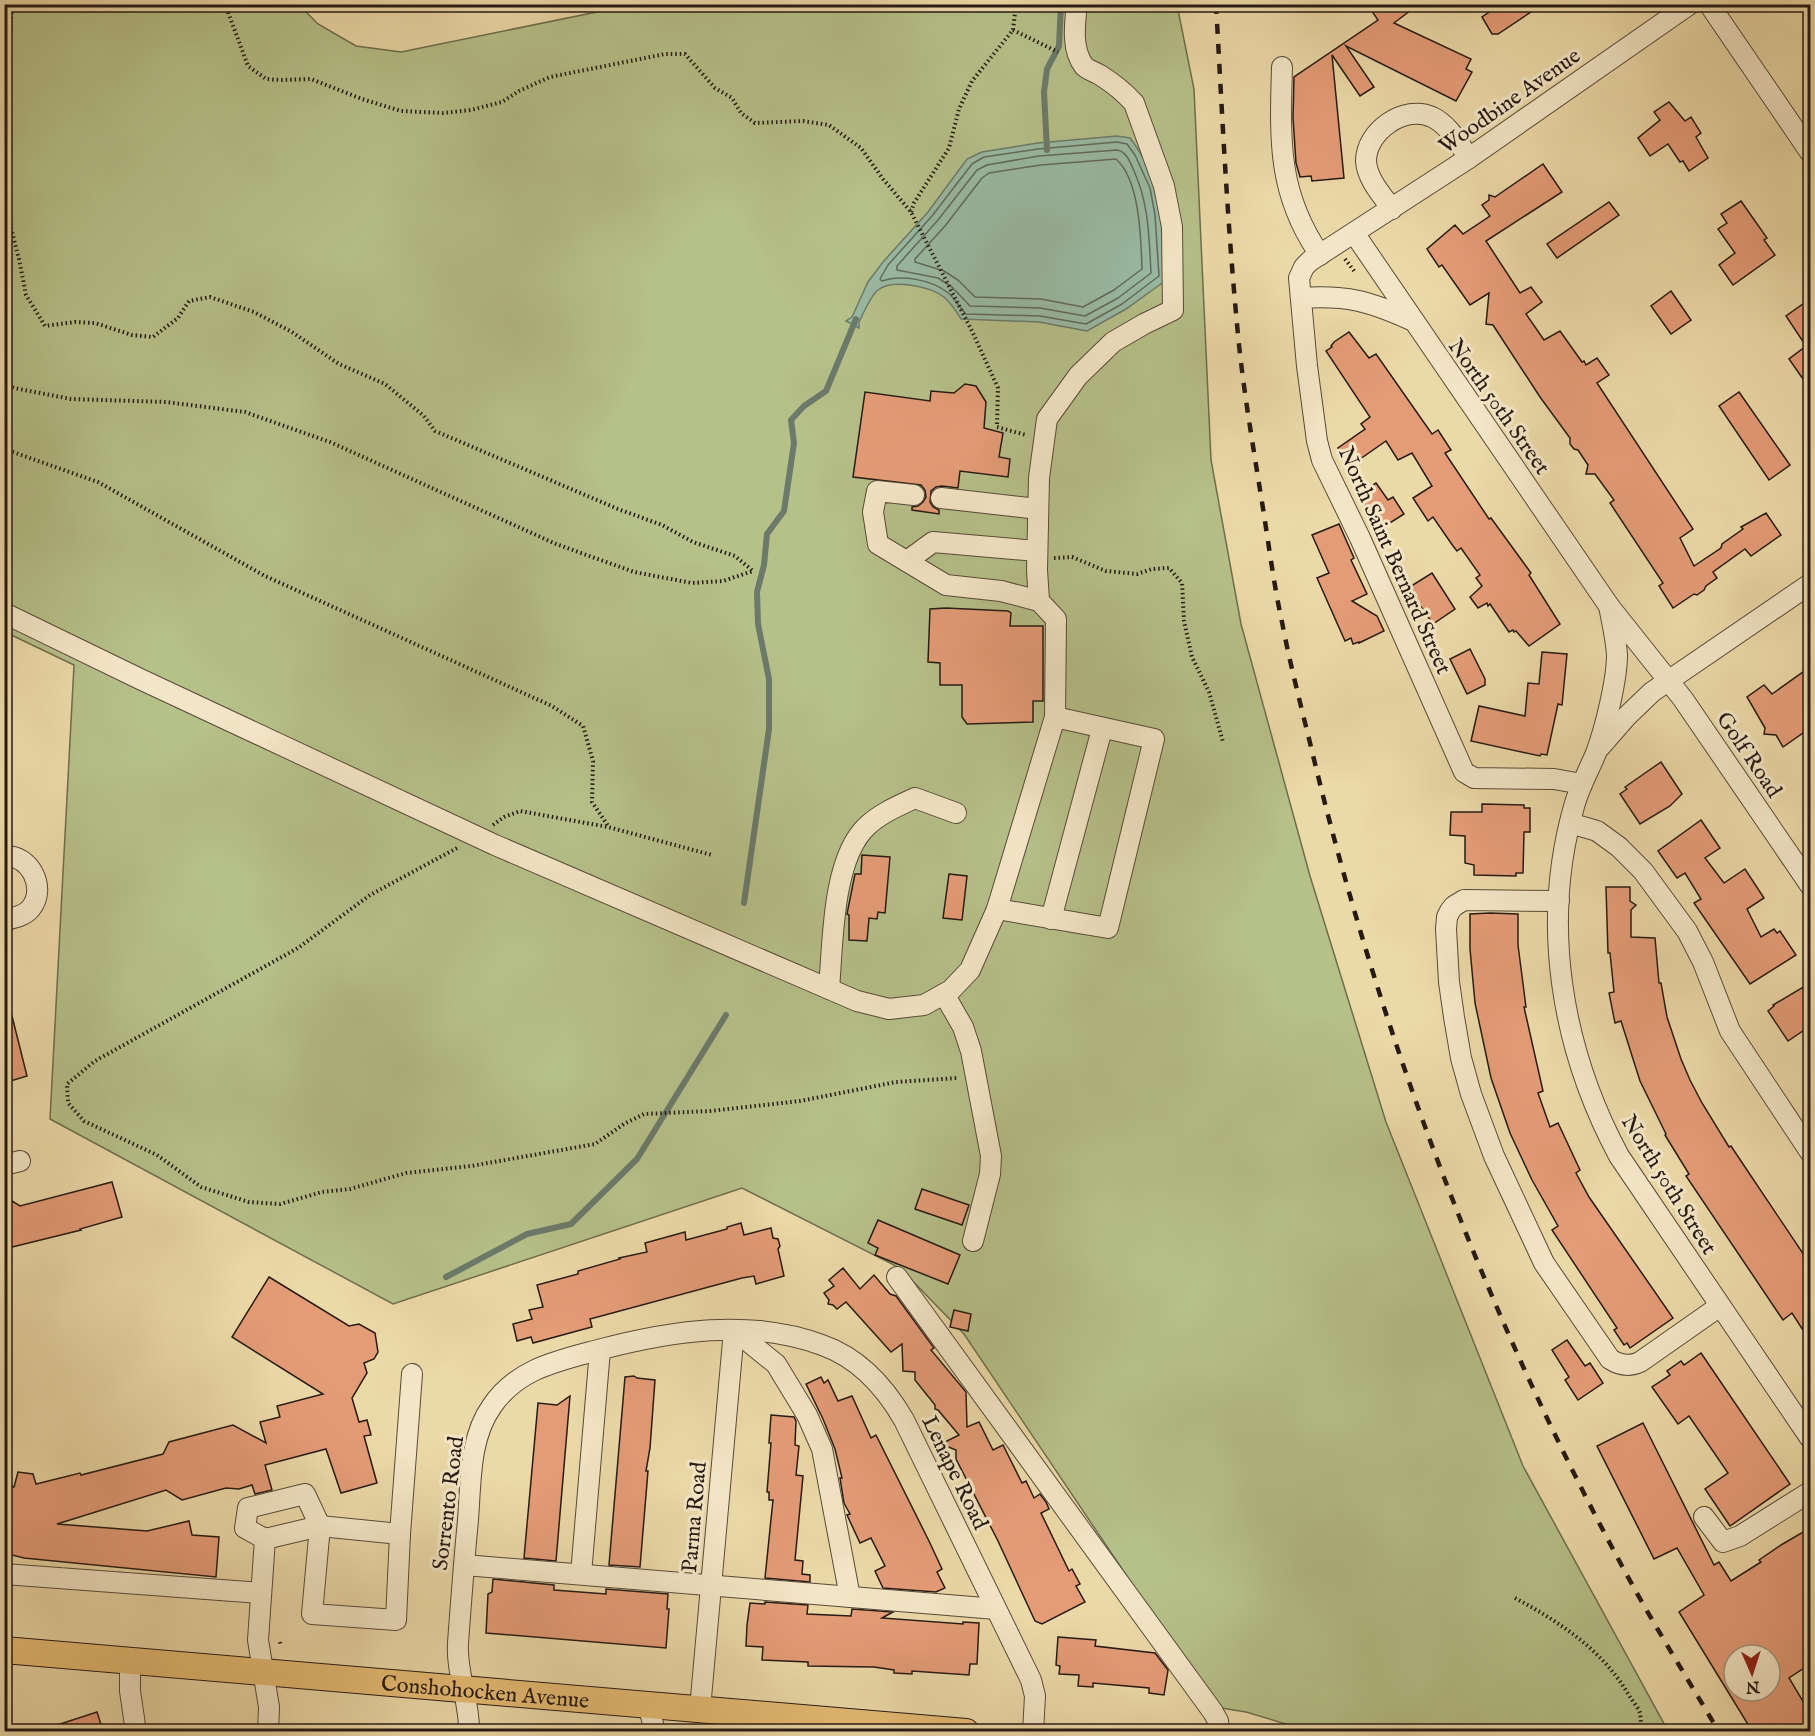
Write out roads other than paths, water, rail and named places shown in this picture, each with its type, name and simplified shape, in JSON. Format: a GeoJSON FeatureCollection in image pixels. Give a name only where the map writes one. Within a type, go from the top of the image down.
{"type":"FeatureCollection","features":[{"type":"Feature","properties":{"kind":"main road","name":"Conshohocken Avenue"},"geometry":{"type":"LineString","coordinates":[[4,1650],[966,1731]]}},
{"type":"Feature","properties":{"kind":"street"},"geometry":{"type":"LineString","coordinates":[[1039,601],[1037,561],[1039,478],[1047,419],[1078,376],[1113,342],[1173,310],[1172,227],[1164,186],[1134,103],[1124,92],[1084,67],[1075,43],[1074,26],[1077,4]]}},
{"type":"Feature","properties":{"kind":"street","name":"Woodbine Avenue"},"geometry":{"type":"LineString","coordinates":[[1354,233],[1469,158],[1690,4]]}},
{"type":"Feature","properties":{"kind":"street"},"geometry":{"type":"LineString","coordinates":[[1709,4],[1810,152]]}},
{"type":"Feature","properties":{"kind":"street"},"geometry":{"type":"LineString","coordinates":[[1282,67],[1281,122],[1284,170],[1296,214],[1307,237],[1320,255]]}},
{"type":"Feature","properties":{"kind":"street"},"geometry":{"type":"LineString","coordinates":[[1392,209],[1372,180],[1366,162],[1374,136],[1395,120],[1414,113],[1434,117],[1444,124],[1469,158]]}},
{"type":"Feature","properties":{"kind":"street","name":"North Saint Bernard Street"},"geometry":{"type":"LineString","coordinates":[[1354,233],[1304,267],[1299,282],[1307,366],[1317,441],[1322,460],[1360,538],[1464,772],[1474,778],[1554,779],[1582,784]]}},
{"type":"Feature","properties":{"kind":"street","name":"North 50th Street"},"geometry":{"type":"LineString","coordinates":[[1354,233],[1609,606],[1668,681],[1626,716],[1596,752]]}},
{"type":"Feature","properties":{"kind":"street"},"geometry":{"type":"LineString","coordinates":[[1301,298],[1357,299],[1412,320]]}},
{"type":"Feature","properties":{"kind":"street"},"geometry":{"type":"LineString","coordinates":[[4,613],[495,845],[857,1001],[889,1009],[924,1005],[951,990],[970,970],[997,909],[1055,717],[1056,619],[1039,601],[1001,591],[946,585],[878,544],[873,512],[877,491],[914,495]]}},
{"type":"Feature","properties":{"kind":"street"},"geometry":{"type":"LineString","coordinates":[[941,498],[1038,509]]}},
{"type":"Feature","properties":{"kind":"street"},"geometry":{"type":"LineString","coordinates":[[907,561],[933,542],[1037,561]]}},
{"type":"Feature","properties":{"kind":"street"},"geometry":{"type":"LineString","coordinates":[[1668,681],[1810,584]]}},
{"type":"Feature","properties":{"kind":"street","name":"North 50th Street"},"geometry":{"type":"LineString","coordinates":[[1609,606],[1616,643],[1616,665],[1610,701],[1596,752],[1582,784],[1570,823],[1562,866],[1558,929],[1562,986],[1572,1036],[1587,1088],[1619,1156],[1810,1438]]}},
{"type":"Feature","properties":{"kind":"street","name":"Golf Road"},"geometry":{"type":"LineString","coordinates":[[1668,681],[1683,699],[1810,885]]}},
{"type":"Feature","properties":{"kind":"street"},"geometry":{"type":"LineString","coordinates":[[997,909],[1108,928],[1154,739],[1055,717]]}},
{"type":"Feature","properties":{"kind":"street"},"geometry":{"type":"LineString","coordinates":[[1051,919],[1102,729]]}},
{"type":"Feature","properties":{"kind":"street"},"geometry":{"type":"LineString","coordinates":[[829,989],[836,911],[843,866],[853,844],[866,827],[888,811],[915,798],[956,813]]}},
{"type":"Feature","properties":{"kind":"street"},"geometry":{"type":"LineString","coordinates":[[1570,823],[1597,831],[1619,847],[1642,871],[1687,931],[1703,962],[1730,1031],[1810,1152]]}},
{"type":"Feature","properties":{"kind":"street"},"geometry":{"type":"LineString","coordinates":[[4,856],[12,855],[21,858],[29,865],[37,891],[35,900],[26,912],[4,920]]}},
{"type":"Feature","properties":{"kind":"street"},"geometry":{"type":"LineString","coordinates":[[1559,901],[1464,900],[1454,906],[1447,916],[1448,963],[1455,1024],[1467,1078],[1484,1132],[1544,1263],[1610,1359],[1623,1365],[1640,1362],[1720,1306]]}},
{"type":"Feature","properties":{"kind":"street"},"geometry":{"type":"LineString","coordinates":[[945,993],[963,1027],[971,1051],[992,1156],[990,1174],[973,1241]]}},
{"type":"Feature","properties":{"kind":"street"},"geometry":{"type":"LineString","coordinates":[[897,1278],[1213,1712],[1220,1731]]}},
{"type":"Feature","properties":{"kind":"street"},"geometry":{"type":"LineString","coordinates":[[734,1330],[776,1364],[807,1415],[822,1449],[850,1597]]}},
{"type":"Feature","properties":{"kind":"street","name":"Sorrento Road"},"geometry":{"type":"LineString","coordinates":[[469,1731],[457,1654],[476,1441],[491,1406],[517,1379],[549,1363],[651,1337],[734,1330]]}},
{"type":"Feature","properties":{"kind":"street","name":"Parma Road"},"geometry":{"type":"LineString","coordinates":[[700,1709],[734,1330]]}},
{"type":"Feature","properties":{"kind":"street","name":"Lenape Road"},"geometry":{"type":"LineString","coordinates":[[734,1330],[795,1337],[823,1345],[851,1359],[877,1382],[904,1420],[1031,1680],[1035,1696],[1033,1731]]}},
{"type":"Feature","properties":{"kind":"street"},"geometry":{"type":"LineString","coordinates":[[581,1574],[600,1350]]}},
{"type":"Feature","properties":{"kind":"street"},"geometry":{"type":"LineString","coordinates":[[400,1534],[320,1526],[265,1539],[245,1528],[248,1508],[305,1494],[320,1526],[312,1614],[396,1620],[412,1374]]}},
{"type":"Feature","properties":{"kind":"street"},"geometry":{"type":"LineString","coordinates":[[1704,1517],[1723,1542],[1740,1536],[1810,1492]]}},
{"type":"Feature","properties":{"kind":"street"},"geometry":{"type":"LineString","coordinates":[[265,1539],[258,1640],[269,1707],[268,1731]]}},
{"type":"Feature","properties":{"kind":"street"},"geometry":{"type":"LineString","coordinates":[[464,1565],[996,1609]]}},
{"type":"Feature","properties":{"kind":"street"},"geometry":{"type":"LineString","coordinates":[[4,1574],[261,1593]]}},
{"type":"Feature","properties":{"kind":"street"},"geometry":{"type":"LineString","coordinates":[[130,1660],[130,1691],[136,1731]]}},
{"type":"Feature","properties":{"kind":"street"},"geometry":{"type":"LineString","coordinates":[[648,1704],[655,1731]]}},
{"type":"Feature","properties":{"kind":"water"},"geometry":{"type":"Polygon","coordinates":[[[1117,136],[1130,138],[1149,171],[1159,206],[1163,242],[1165,281],[1126,309],[1087,331],[1039,322],[961,319],[949,302],[938,293],[902,284],[884,286],[878,290],[867,305],[859,322],[859,328],[846,321],[852,317],[868,282],[928,212],[967,159],[982,152],[1038,143],[1117,136]]]}},
{"type":"Feature","properties":{"kind":"waterway"},"geometry":{"type":"LineString","coordinates":[[1047,150],[1044,92],[1047,69],[1059,46],[1061,4]]}},
{"type":"Feature","properties":{"kind":"waterway"},"geometry":{"type":"LineString","coordinates":[[744,903],[769,729],[769,679],[758,624],[757,592],[764,565],[767,534],[784,511],[794,443],[791,420],[804,406],[826,391],[856,319]]}},
{"type":"Feature","properties":{"kind":"waterway"},"geometry":{"type":"LineString","coordinates":[[446,1277],[527,1234],[571,1224],[637,1159],[726,1015]]}},
{"type":"Feature","properties":{"kind":"railway"},"geometry":{"type":"LineString","coordinates":[[1216,4],[1233,284],[1248,410],[1273,575],[1288,653],[1338,853],[1403,1063],[1480,1269],[1524,1369],[1622,1566],[1719,1732]]}}]}
